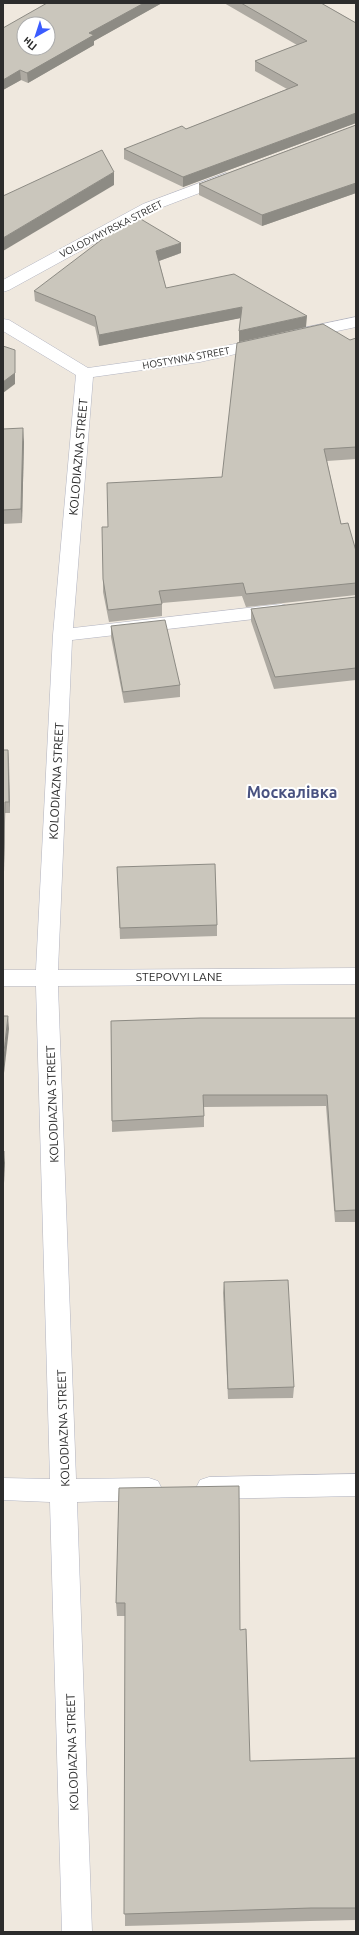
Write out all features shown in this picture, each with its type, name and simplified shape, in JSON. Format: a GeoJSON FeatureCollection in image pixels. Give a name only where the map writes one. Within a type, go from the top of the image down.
{"type":"FeatureCollection","features":[{"type":"Feature","properties":{"kind":"street","name":"VOLODYMYRSKA STREET"},"geometry":{"type":"LineString","coordinates":[[3,287],[149,207],[238,173]]}},
{"type":"Feature","properties":{"kind":"street","name":"HOSTYNNA STREET"},"geometry":{"type":"LineString","coordinates":[[85,373],[200,357],[356,322]]}},
{"type":"Feature","properties":{"kind":"street"},"geometry":{"type":"LineString","coordinates":[[3,324],[85,373]]}},
{"type":"Feature","properties":{"kind":"street","name":"KOLODIAZNA STREET"},"geometry":{"type":"LineString","coordinates":[[77,1932],[65,1491],[47,977],[63,635],[85,373]]}},
{"type":"Feature","properties":{"kind":"street"},"geometry":{"type":"LineString","coordinates":[[63,635],[300,608]]}},
{"type":"Feature","properties":{"kind":"street","name":"STEPOVYI LANE"},"geometry":{"type":"LineString","coordinates":[[3,978],[356,976]]}},
{"type":"Feature","properties":{"kind":"street"},"geometry":{"type":"LineString","coordinates":[[3,1489],[65,1491],[356,1485]]}},
{"type":"Feature","properties":{"kind":"building"},"geometry":{"type":"Polygon","coordinates":[[[47,3],[144,3],[89,33],[94,35],[27,73],[20,70],[3,80],[3,28],[16,21],[16,56],[56,56],[56,16],[24,16],[47,3]]]}},
{"type":"Feature","properties":{"kind":"building"},"geometry":{"type":"Polygon","coordinates":[[[241,3],[321,3],[356,23],[356,113],[183,177],[124,149],[182,126],[186,129],[298,85],[255,61],[307,41],[241,3]]]}},
{"type":"Feature","properties":{"kind":"building"},"geometry":{"type":"Polygon","coordinates":[[[356,125],[356,183],[262,215],[199,184],[356,125]]]}},
{"type":"Feature","properties":{"kind":"building"},"geometry":{"type":"Polygon","coordinates":[[[102,150],[114,172],[3,238],[3,196],[102,150]]]}},
{"type":"Feature","properties":{"kind":"building"},"geometry":{"type":"Polygon","coordinates":[[[134,215],[181,243],[156,251],[166,288],[234,274],[307,316],[239,331],[242,307],[99,335],[95,316],[34,291],[134,215]]]}},
{"type":"Feature","properties":{"kind":"building"},"geometry":{"type":"Polygon","coordinates":[[[323,324],[350,340],[356,338],[356,447],[324,449],[341,524],[348,523],[356,551],[356,583],[246,594],[243,583],[159,591],[162,604],[108,610],[103,579],[102,527],[108,527],[107,483],[222,477],[237,343],[323,324]]]}},
{"type":"Feature","properties":{"kind":"building"},"geometry":{"type":"Polygon","coordinates":[[[3,346],[15,350],[15,373],[3,382],[3,346]]]}},
{"type":"Feature","properties":{"kind":"building"},"geometry":{"type":"Polygon","coordinates":[[[23,428],[21,509],[3,510],[3,429],[23,428]]]}},
{"type":"Feature","properties":{"kind":"building"},"geometry":{"type":"Polygon","coordinates":[[[356,597],[356,668],[275,677],[251,609],[356,597]]]}},
{"type":"Feature","properties":{"kind":"building"},"geometry":{"type":"Polygon","coordinates":[[[165,620],[180,685],[123,692],[111,626],[165,620]]]}},
{"type":"Feature","properties":{"kind":"building"},"geometry":{"type":"Polygon","coordinates":[[[3,750],[8,750],[9,802],[5,802],[3,882],[3,750]]]}},
{"type":"Feature","properties":{"kind":"building"},"geometry":{"type":"Polygon","coordinates":[[[215,864],[217,925],[120,928],[117,867],[215,864]]]}},
{"type":"Feature","properties":{"kind":"building"},"geometry":{"type":"Polygon","coordinates":[[[3,1016],[8,1016],[3,1061],[3,1016]]]}},
{"type":"Feature","properties":{"kind":"building"},"geometry":{"type":"Polygon","coordinates":[[[200,1018],[356,1018],[356,1210],[335,1211],[327,1095],[203,1095],[204,1116],[112,1121],[111,1021],[200,1018]]]}},
{"type":"Feature","properties":{"kind":"building"},"geometry":{"type":"Polygon","coordinates":[[[288,1280],[294,1387],[228,1389],[224,1282],[288,1280]]]}},
{"type":"Feature","properties":{"kind":"building"},"geometry":{"type":"Polygon","coordinates":[[[239,1486],[240,1630],[246,1629],[250,1761],[356,1758],[356,1908],[124,1914],[125,1603],[116,1603],[119,1488],[239,1486]]]}},
{"type":"Feature","properties":{"kind":"district","name":"Москалівка"},"geometry":{"type":"Point","coordinates":[292,792]}}]}
